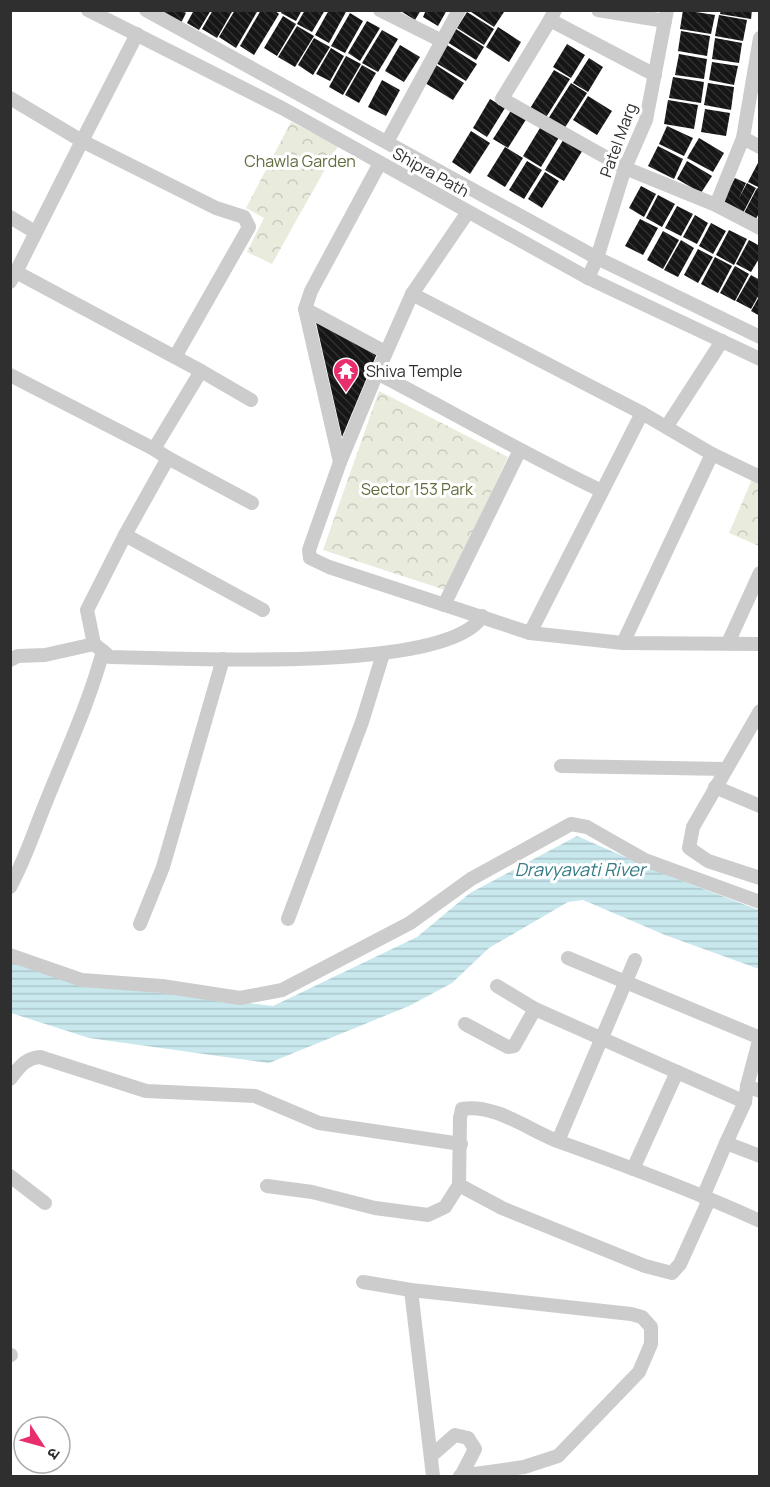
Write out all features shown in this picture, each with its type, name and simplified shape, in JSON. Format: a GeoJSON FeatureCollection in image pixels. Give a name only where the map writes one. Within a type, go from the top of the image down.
{"type":"FeatureCollection","features":[{"type":"Feature","properties":{"kind":"street","name":"Shipra Path"},"geometry":{"type":"LineString","coordinates":[[88,10],[282,108],[588,278],[759,359]]}},
{"type":"Feature","properties":{"kind":"street","name":"Shipra Path"},"geometry":{"type":"LineString","coordinates":[[146,10],[597,258],[759,337]]}},
{"type":"Feature","properties":{"kind":"street"},"geometry":{"type":"LineString","coordinates":[[380,10],[442,41]]}},
{"type":"Feature","properties":{"kind":"street"},"geometry":{"type":"LineString","coordinates":[[387,142],[459,10]]}},
{"type":"Feature","properties":{"kind":"street"},"geometry":{"type":"LineString","coordinates":[[598,10],[666,16]]}},
{"type":"Feature","properties":{"kind":"street"},"geometry":{"type":"LineString","coordinates":[[655,75],[553,15],[502,99],[625,168],[716,205],[759,228]]}},
{"type":"Feature","properties":{"kind":"street","name":"Patel Marg"},"geometry":{"type":"LineString","coordinates":[[588,278],[597,258],[625,168],[646,120],[666,16]]}},
{"type":"Feature","properties":{"kind":"street"},"geometry":{"type":"LineString","coordinates":[[137,34],[13,277],[175,357],[251,400]]}},
{"type":"Feature","properties":{"kind":"street"},"geometry":{"type":"LineString","coordinates":[[716,205],[742,138],[759,38]]}},
{"type":"Feature","properties":{"kind":"street"},"geometry":{"type":"LineString","coordinates":[[10,98],[82,141],[216,208],[244,217],[249,222],[249,227],[175,357]]}},
{"type":"Feature","properties":{"kind":"street"},"geometry":{"type":"LineString","coordinates":[[742,138],[759,147]]}},
{"type":"Feature","properties":{"kind":"street"},"geometry":{"type":"LineString","coordinates":[[340,462],[305,309],[311,291],[380,163]]}},
{"type":"Feature","properties":{"kind":"street"},"geometry":{"type":"LineString","coordinates":[[468,212],[412,294],[385,352],[340,462],[309,550],[310,558],[329,567],[530,633],[623,643],[759,644]]}},
{"type":"Feature","properties":{"kind":"street"},"geometry":{"type":"LineString","coordinates":[[10,217],[35,232]]}},
{"type":"Feature","properties":{"kind":"street"},"geometry":{"type":"LineString","coordinates":[[412,294],[667,426],[712,454],[759,477]]}},
{"type":"Feature","properties":{"kind":"street"},"geometry":{"type":"LineString","coordinates":[[305,309],[385,352]]}},
{"type":"Feature","properties":{"kind":"street"},"geometry":{"type":"LineString","coordinates":[[667,426],[722,341]]}},
{"type":"Feature","properties":{"kind":"street"},"geometry":{"type":"LineString","coordinates":[[154,449],[201,371]]}},
{"type":"Feature","properties":{"kind":"street"},"geometry":{"type":"LineString","coordinates":[[377,373],[474,424],[519,452],[603,491]]}},
{"type":"Feature","properties":{"kind":"street"},"geometry":{"type":"LineString","coordinates":[[10,375],[154,449],[252,503]]}},
{"type":"Feature","properties":{"kind":"street"},"geometry":{"type":"LineString","coordinates":[[530,633],[642,413]]}},
{"type":"Feature","properties":{"kind":"street"},"geometry":{"type":"LineString","coordinates":[[444,605],[519,452]]}},
{"type":"Feature","properties":{"kind":"street"},"geometry":{"type":"LineString","coordinates":[[623,643],[712,454]]}},
{"type":"Feature","properties":{"kind":"street"},"geometry":{"type":"LineString","coordinates":[[10,887],[22,865],[91,694],[99,647],[87,610],[168,458]]}},
{"type":"Feature","properties":{"kind":"street"},"geometry":{"type":"LineString","coordinates":[[125,535],[263,610]]}},
{"type":"Feature","properties":{"kind":"street"},"geometry":{"type":"LineString","coordinates":[[728,643],[759,573]]}},
{"type":"Feature","properties":{"kind":"street"},"geometry":{"type":"LineString","coordinates":[[99,647],[110,657],[223,659],[384,654],[465,633],[482,616]]}},
{"type":"Feature","properties":{"kind":"street"},"geometry":{"type":"LineString","coordinates":[[10,660],[18,656],[45,655],[99,647]]}},
{"type":"Feature","properties":{"kind":"street"},"geometry":{"type":"LineString","coordinates":[[288,919],[362,722],[384,654]]}},
{"type":"Feature","properties":{"kind":"street"},"geometry":{"type":"LineString","coordinates":[[140,924],[163,867],[223,659]]}},
{"type":"Feature","properties":{"kind":"street"},"geometry":{"type":"LineString","coordinates":[[758,716],[693,827],[689,848],[708,861],[759,878]]}},
{"type":"Feature","properties":{"kind":"street"},"geometry":{"type":"LineString","coordinates":[[561,766],[725,770]]}},
{"type":"Feature","properties":{"kind":"street"},"geometry":{"type":"LineString","coordinates":[[715,787],[759,806]]}},
{"type":"Feature","properties":{"kind":"street"},"geometry":{"type":"LineString","coordinates":[[10,955],[82,980],[162,986],[240,998],[282,990],[410,923],[471,879],[571,824],[587,827],[645,860],[759,902]]}},
{"type":"Feature","properties":{"kind":"street"},"geometry":{"type":"LineString","coordinates":[[459,1185],[502,1208],[645,1266],[672,1273],[680,1264],[726,1143],[753,1089],[759,1037],[623,983],[568,958]]}},
{"type":"Feature","properties":{"kind":"street"},"geometry":{"type":"LineString","coordinates":[[558,1141],[623,983],[635,960]]}},
{"type":"Feature","properties":{"kind":"street"},"geometry":{"type":"LineString","coordinates":[[497,986],[536,1010],[745,1102]]}},
{"type":"Feature","properties":{"kind":"street"},"geometry":{"type":"LineString","coordinates":[[465,1024],[508,1047],[514,1046],[536,1010]]}},
{"type":"Feature","properties":{"kind":"street"},"geometry":{"type":"LineString","coordinates":[[10,1079],[22,1064],[32,1058],[40,1057],[146,1091],[255,1096],[319,1123],[461,1144]]}},
{"type":"Feature","properties":{"kind":"street"},"geometry":{"type":"LineString","coordinates":[[633,1169],[677,1072]]}},
{"type":"Feature","properties":{"kind":"street"},"geometry":{"type":"LineString","coordinates":[[267,1186],[312,1192],[375,1208],[428,1215],[446,1207],[459,1185],[462,1109],[471,1107],[492,1112],[558,1141],[759,1221]]}},
{"type":"Feature","properties":{"kind":"street"},"geometry":{"type":"LineString","coordinates":[[726,1143],[759,1156]]}},
{"type":"Feature","properties":{"kind":"street"},"geometry":{"type":"LineString","coordinates":[[10,1176],[45,1203]]}},
{"type":"Feature","properties":{"kind":"street"},"geometry":{"type":"LineString","coordinates":[[363,1282],[411,1290],[631,1314],[647,1321],[653,1333],[651,1344],[639,1372],[558,1456],[524,1467],[460,1476]]}},
{"type":"Feature","properties":{"kind":"street"},"geometry":{"type":"LineString","coordinates":[[411,1290],[433,1476]]}},
{"type":"Feature","properties":{"kind":"street"},"geometry":{"type":"LineString","coordinates":[[431,1456],[454,1435],[468,1438],[475,1449],[474,1455],[460,1476]]}},
{"type":"Feature","properties":{"kind":"green space","name":"Chawla Garden"},"geometry":{"type":"Polygon","coordinates":[[[291,122],[338,146],[272,264],[247,252],[264,218],[246,208],[291,122]]]}},
{"type":"Feature","properties":{"kind":"green space","name":"Sector 153 Park"},"geometry":{"type":"Polygon","coordinates":[[[379,391],[508,457],[445,590],[323,550],[379,391]]]}},
{"type":"Feature","properties":{"kind":"green space"},"geometry":{"type":"Polygon","coordinates":[[[759,463],[759,546],[729,533],[759,463]]]}},
{"type":"Feature","properties":{"kind":"water","name":"Dravyavati River"},"geometry":{"type":"Polygon","coordinates":[[[577,836],[664,874],[759,910],[759,969],[665,935],[583,900],[568,902],[489,948],[452,983],[409,1006],[269,1063],[89,1038],[11,1013],[10,951],[102,986],[273,1006],[417,937],[470,893],[577,836]]]}},
{"type":"Feature","properties":{"kind":"building"},"geometry":{"type":"Polygon","coordinates":[[[158,10],[181,10],[186,13],[180,25],[158,10]]]}},
{"type":"Feature","properties":{"kind":"building"},"geometry":{"type":"Polygon","coordinates":[[[194,10],[211,10],[199,30],[187,23],[194,10]]]}},
{"type":"Feature","properties":{"kind":"building"},"geometry":{"type":"Polygon","coordinates":[[[213,10],[233,10],[217,38],[202,29],[213,10]]]}},
{"type":"Feature","properties":{"kind":"building"},"geometry":{"type":"Polygon","coordinates":[[[235,10],[258,10],[236,48],[219,37],[235,10]]]}},
{"type":"Feature","properties":{"kind":"building"},"geometry":{"type":"Polygon","coordinates":[[[261,10],[274,10],[279,14],[254,55],[240,46],[261,10]]]}},
{"type":"Feature","properties":{"kind":"building"},"geometry":{"type":"Polygon","coordinates":[[[282,10],[302,10],[296,21],[281,13],[282,10]]]}},
{"type":"Feature","properties":{"kind":"building"},"geometry":{"type":"Polygon","coordinates":[[[305,10],[325,10],[312,32],[297,24],[305,10]]]}},
{"type":"Feature","properties":{"kind":"building"},"geometry":{"type":"Polygon","coordinates":[[[329,10],[347,10],[329,43],[315,35],[329,10]]]}},
{"type":"Feature","properties":{"kind":"building"},"geometry":{"type":"Polygon","coordinates":[[[399,10],[421,10],[415,20],[399,10]]]}},
{"type":"Feature","properties":{"kind":"building"},"geometry":{"type":"Polygon","coordinates":[[[426,10],[447,10],[438,26],[423,17],[426,10]]]}},
{"type":"Feature","properties":{"kind":"building"},"geometry":{"type":"Polygon","coordinates":[[[468,10],[502,10],[504,12],[494,27],[468,10]]]}},
{"type":"Feature","properties":{"kind":"building"},"geometry":{"type":"Polygon","coordinates":[[[683,10],[715,15],[711,34],[680,29],[683,10]]]}},
{"type":"Feature","properties":{"kind":"building"},"geometry":{"type":"Polygon","coordinates":[[[721,10],[752,10],[751,19],[720,14],[721,10]]]}},
{"type":"Feature","properties":{"kind":"building"},"geometry":{"type":"Polygon","coordinates":[[[467,12],[494,29],[484,45],[457,28],[467,12]]]}},
{"type":"Feature","properties":{"kind":"building"},"geometry":{"type":"Polygon","coordinates":[[[350,13],[363,21],[345,53],[331,46],[350,13]]]}},
{"type":"Feature","properties":{"kind":"building"},"geometry":{"type":"Polygon","coordinates":[[[719,15],[747,20],[743,41],[715,36],[719,15]]]}},
{"type":"Feature","properties":{"kind":"building"},"geometry":{"type":"Polygon","coordinates":[[[283,16],[296,24],[277,56],[264,48],[283,16]]]}},
{"type":"Feature","properties":{"kind":"building"},"geometry":{"type":"Polygon","coordinates":[[[367,21],[380,28],[360,61],[348,53],[367,21]]]}},
{"type":"Feature","properties":{"kind":"building"},"geometry":{"type":"Polygon","coordinates":[[[297,26],[314,36],[295,67],[278,57],[297,26]]]}},
{"type":"Feature","properties":{"kind":"building"},"geometry":{"type":"Polygon","coordinates":[[[498,27],[521,42],[509,62],[486,47],[498,27]]]}},
{"type":"Feature","properties":{"kind":"building"},"geometry":{"type":"Polygon","coordinates":[[[456,29],[484,47],[476,60],[447,42],[456,29]]]}},
{"type":"Feature","properties":{"kind":"building"},"geometry":{"type":"Polygon","coordinates":[[[382,30],[398,39],[378,72],[362,63],[382,30]]]}},
{"type":"Feature","properties":{"kind":"building"},"geometry":{"type":"Polygon","coordinates":[[[681,31],[710,36],[707,56],[678,51],[681,31]]]}},
{"type":"Feature","properties":{"kind":"building"},"geometry":{"type":"Polygon","coordinates":[[[314,38],[330,47],[313,75],[298,65],[314,38]]]}},
{"type":"Feature","properties":{"kind":"building"},"geometry":{"type":"Polygon","coordinates":[[[715,38],[742,43],[739,63],[712,59],[715,38]]]}},
{"type":"Feature","properties":{"kind":"building"},"geometry":{"type":"Polygon","coordinates":[[[567,44],[585,55],[571,78],[553,67],[567,44]]]}},
{"type":"Feature","properties":{"kind":"building"},"geometry":{"type":"Polygon","coordinates":[[[400,45],[420,57],[404,82],[385,71],[400,45]]]}},
{"type":"Feature","properties":{"kind":"building"},"geometry":{"type":"Polygon","coordinates":[[[447,45],[477,64],[466,81],[436,63],[447,45]]]}},
{"type":"Feature","properties":{"kind":"building"},"geometry":{"type":"Polygon","coordinates":[[[331,48],[344,56],[330,81],[316,74],[331,48]]]}},
{"type":"Feature","properties":{"kind":"building"},"geometry":{"type":"Polygon","coordinates":[[[679,54],[707,59],[704,79],[675,75],[679,54]]]}},
{"type":"Feature","properties":{"kind":"building"},"geometry":{"type":"Polygon","coordinates":[[[346,56],[361,64],[343,95],[329,87],[346,56]]]}},
{"type":"Feature","properties":{"kind":"building"},"geometry":{"type":"Polygon","coordinates":[[[589,58],[603,67],[588,92],[573,83],[589,58]]]}},
{"type":"Feature","properties":{"kind":"building"},"geometry":{"type":"Polygon","coordinates":[[[712,62],[738,66],[734,85],[709,80],[712,62]]]}},
{"type":"Feature","properties":{"kind":"building"},"geometry":{"type":"Polygon","coordinates":[[[362,65],[376,73],[359,103],[345,95],[362,65]]]}},
{"type":"Feature","properties":{"kind":"building"},"geometry":{"type":"Polygon","coordinates":[[[436,65],[464,83],[453,100],[425,83],[436,65]]]}},
{"type":"Feature","properties":{"kind":"building"},"geometry":{"type":"Polygon","coordinates":[[[554,70],[570,79],[545,119],[529,110],[554,70]]]}},
{"type":"Feature","properties":{"kind":"building"},"geometry":{"type":"Polygon","coordinates":[[[673,77],[704,82],[701,103],[669,98],[673,77]]]}},
{"type":"Feature","properties":{"kind":"building"},"geometry":{"type":"Polygon","coordinates":[[[382,80],[400,90],[386,116],[368,107],[382,80]]]}},
{"type":"Feature","properties":{"kind":"building"},"geometry":{"type":"Polygon","coordinates":[[[571,83],[587,93],[564,129],[548,119],[571,83]]]}},
{"type":"Feature","properties":{"kind":"building"},"geometry":{"type":"Polygon","coordinates":[[[708,83],[734,87],[731,110],[704,105],[708,83]]]}},
{"type":"Feature","properties":{"kind":"building"},"geometry":{"type":"Polygon","coordinates":[[[588,96],[612,111],[597,135],[573,120],[588,96]]]}},
{"type":"Feature","properties":{"kind":"building"},"geometry":{"type":"Polygon","coordinates":[[[490,99],[505,108],[487,137],[473,128],[490,99]]]}},
{"type":"Feature","properties":{"kind":"building"},"geometry":{"type":"Polygon","coordinates":[[[668,100],[698,105],[694,129],[664,124],[668,100]]]}},
{"type":"Feature","properties":{"kind":"building"},"geometry":{"type":"Polygon","coordinates":[[[512,109],[527,118],[508,148],[493,139],[512,109]]]}},
{"type":"Feature","properties":{"kind":"building"},"geometry":{"type":"Polygon","coordinates":[[[705,109],[730,113],[726,136],[701,132],[705,109]]]}},
{"type":"Feature","properties":{"kind":"building"},"geometry":{"type":"Polygon","coordinates":[[[543,123],[561,134],[541,167],[523,156],[543,123]]]}},
{"type":"Feature","properties":{"kind":"building"},"geometry":{"type":"Polygon","coordinates":[[[667,126],[693,138],[684,156],[659,144],[667,126]]]}},
{"type":"Feature","properties":{"kind":"building"},"geometry":{"type":"Polygon","coordinates":[[[471,131],[490,143],[470,174],[452,162],[471,131]]]}},
{"type":"Feature","properties":{"kind":"building"},"geometry":{"type":"Polygon","coordinates":[[[565,137],[584,148],[564,181],[545,170],[565,137]]]}},
{"type":"Feature","properties":{"kind":"building"},"geometry":{"type":"Polygon","coordinates":[[[699,138],[724,153],[713,172],[687,158],[699,138]]]}},
{"type":"Feature","properties":{"kind":"building"},"geometry":{"type":"Polygon","coordinates":[[[658,146],[683,159],[674,179],[648,166],[658,146]]]}},
{"type":"Feature","properties":{"kind":"building"},"geometry":{"type":"Polygon","coordinates":[[[505,147],[523,158],[505,187],[487,176],[505,147]]]}},
{"type":"Feature","properties":{"kind":"building"},"geometry":{"type":"Polygon","coordinates":[[[760,159],[760,188],[748,182],[760,159]]]}},
{"type":"Feature","properties":{"kind":"building"},"geometry":{"type":"Polygon","coordinates":[[[527,161],[542,170],[524,199],[509,190],[527,161]]]}},
{"type":"Feature","properties":{"kind":"building"},"geometry":{"type":"Polygon","coordinates":[[[687,161],[712,176],[701,193],[677,179],[687,161]]]}},
{"type":"Feature","properties":{"kind":"building"},"geometry":{"type":"Polygon","coordinates":[[[545,172],[559,181],[542,208],[528,199],[545,172]]]}},
{"type":"Feature","properties":{"kind":"building"},"geometry":{"type":"Polygon","coordinates":[[[735,178],[746,183],[739,198],[747,183],[756,188],[742,215],[721,204],[735,178]]]}},
{"type":"Feature","properties":{"kind":"building"},"geometry":{"type":"Polygon","coordinates":[[[641,186],[656,194],[644,217],[629,208],[641,186]]]}},
{"type":"Feature","properties":{"kind":"building"},"geometry":{"type":"Polygon","coordinates":[[[757,188],[760,190],[760,211],[755,221],[743,215],[757,188]]]}},
{"type":"Feature","properties":{"kind":"building"},"geometry":{"type":"Polygon","coordinates":[[[658,195],[675,204],[662,227],[646,218],[658,195]]]}},
{"type":"Feature","properties":{"kind":"building"},"geometry":{"type":"Polygon","coordinates":[[[677,206],[693,214],[681,236],[665,228],[677,206]]]}},
{"type":"Feature","properties":{"kind":"building"},"geometry":{"type":"Polygon","coordinates":[[[695,215],[708,223],[697,244],[683,237],[695,215]]]}},
{"type":"Feature","properties":{"kind":"building"},"geometry":{"type":"Polygon","coordinates":[[[640,219],[658,228],[643,255],[625,246],[640,219]]]}},
{"type":"Feature","properties":{"kind":"building"},"geometry":{"type":"Polygon","coordinates":[[[711,223],[726,231],[713,254],[699,246],[711,223]]]}},
{"type":"Feature","properties":{"kind":"building"},"geometry":{"type":"Polygon","coordinates":[[[729,230],[747,239],[734,265],[716,255],[729,230]]]}},
{"type":"Feature","properties":{"kind":"building"},"geometry":{"type":"Polygon","coordinates":[[[663,231],[679,240],[663,269],[647,260],[663,231]]]}},
{"type":"Feature","properties":{"kind":"building"},"geometry":{"type":"Polygon","coordinates":[[[681,240],[694,248],[678,277],[664,270],[681,240]]]}},
{"type":"Feature","properties":{"kind":"building"},"geometry":{"type":"Polygon","coordinates":[[[749,240],[760,246],[760,257],[751,272],[736,264],[749,240]]]}},
{"type":"Feature","properties":{"kind":"building"},"geometry":{"type":"Polygon","coordinates":[[[698,249],[713,257],[698,283],[684,275],[698,249]]]}},
{"type":"Feature","properties":{"kind":"building"},"geometry":{"type":"Polygon","coordinates":[[[715,257],[732,266],[718,293],[701,284],[715,257]]]}},
{"type":"Feature","properties":{"kind":"building"},"geometry":{"type":"Polygon","coordinates":[[[735,266],[749,274],[735,301],[720,293],[735,266]]]}},
{"type":"Feature","properties":{"kind":"building"},"geometry":{"type":"Polygon","coordinates":[[[751,275],[760,280],[760,293],[751,309],[736,301],[751,275]]]}},
{"type":"Feature","properties":{"kind":"building"},"geometry":{"type":"Polygon","coordinates":[[[760,295],[760,316],[751,311],[760,295]]]}},
{"type":"Feature","properties":{"kind":"building","name":"Shiva Temple"},"geometry":{"type":"Polygon","coordinates":[[[315,318],[378,351],[342,437],[315,318]]]}},
{"type":"Feature","properties":{"kind":"place","name":"Shiva Temple"},"geometry":{"type":"Point","coordinates":[346,394]}}]}
